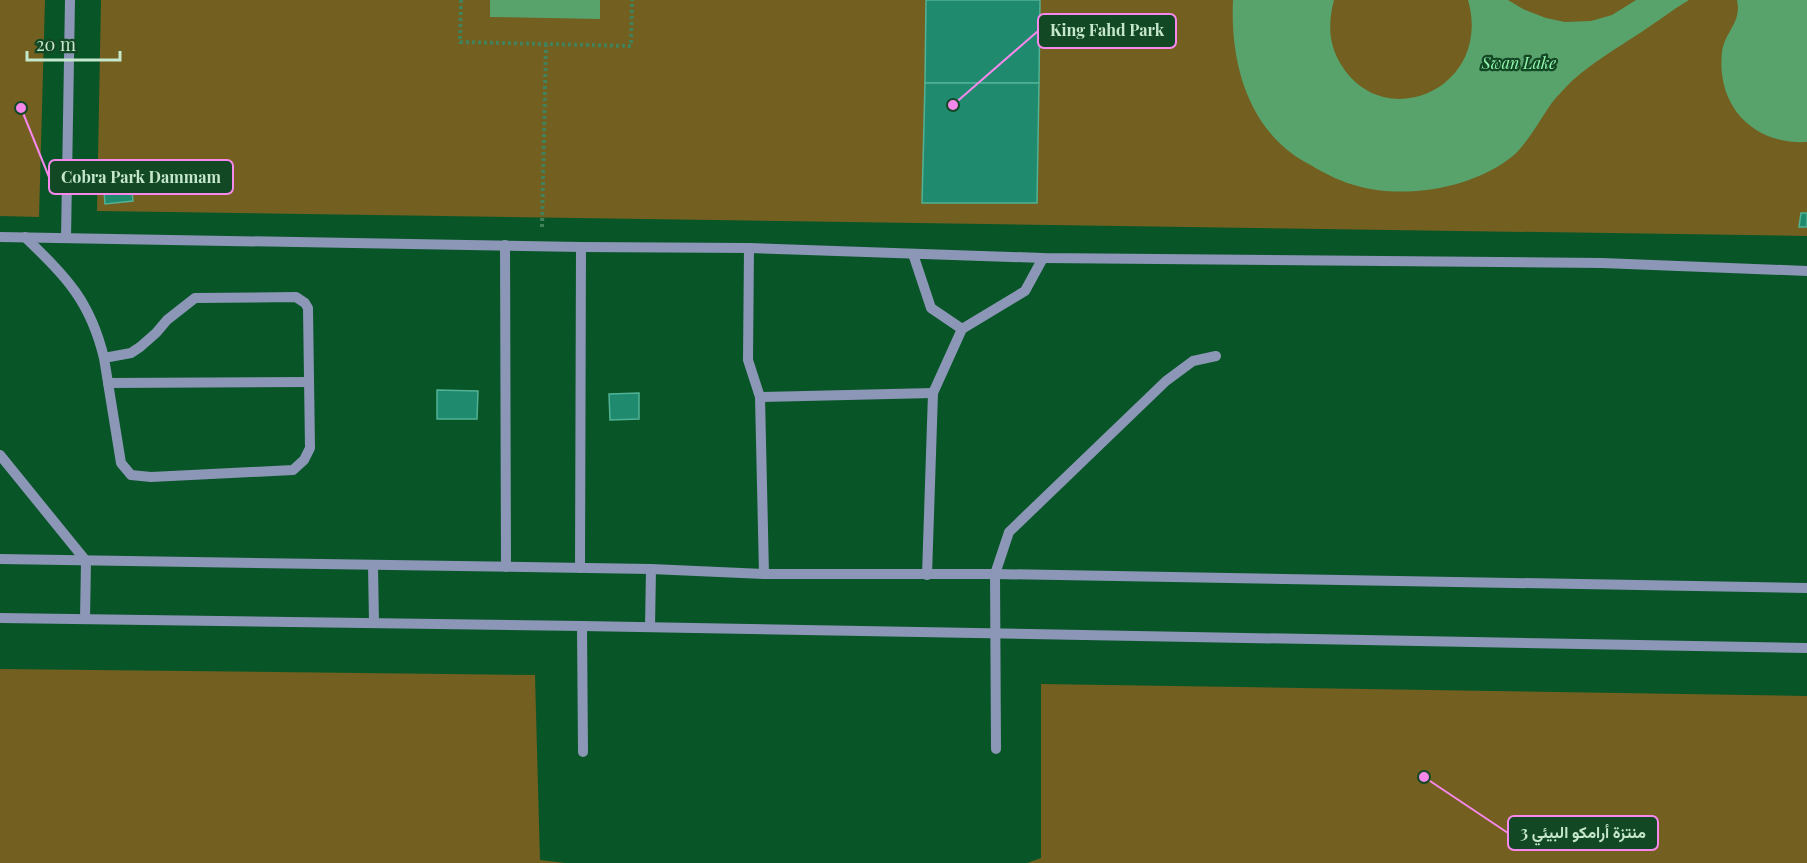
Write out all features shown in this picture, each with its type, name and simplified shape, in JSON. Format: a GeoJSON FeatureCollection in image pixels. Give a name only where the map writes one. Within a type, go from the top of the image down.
{"type":"FeatureCollection","features":[{"type":"Feature","properties":{"kind":"street"},"geometry":{"type":"LineString","coordinates":[[66,238],[70,0]]}},
{"type":"Feature","properties":{"kind":"street"},"geometry":{"type":"LineString","coordinates":[[0,237],[749,248],[1043,258],[1602,263],[1807,271]]}},
{"type":"Feature","properties":{"kind":"street"},"geometry":{"type":"LineString","coordinates":[[25,237],[67,279],[86,308],[100,341],[104,358],[122,463],[131,475],[151,477],[294,470],[304,460],[310,448],[308,308],[296,297],[195,298],[131,353],[104,358]]}},
{"type":"Feature","properties":{"kind":"street"},"geometry":{"type":"LineString","coordinates":[[505,245],[506,567]]}},
{"type":"Feature","properties":{"kind":"street"},"geometry":{"type":"LineString","coordinates":[[580,568],[581,247]]}},
{"type":"Feature","properties":{"kind":"street"},"geometry":{"type":"LineString","coordinates":[[749,248],[748,360],[760,397],[764,574]]}},
{"type":"Feature","properties":{"kind":"street"},"geometry":{"type":"LineString","coordinates":[[912,254],[931,308],[962,329]]}},
{"type":"Feature","properties":{"kind":"street"},"geometry":{"type":"LineString","coordinates":[[927,575],[933,393],[962,329],[1025,291],[1043,258]]}},
{"type":"Feature","properties":{"kind":"street"},"geometry":{"type":"LineString","coordinates":[[996,749],[995,574],[1009,532],[1166,381],[1193,361],[1216,356]]}},
{"type":"Feature","properties":{"kind":"street"},"geometry":{"type":"LineString","coordinates":[[108,383],[309,382]]}},
{"type":"Feature","properties":{"kind":"street"},"geometry":{"type":"LineString","coordinates":[[760,397],[933,393]]}},
{"type":"Feature","properties":{"kind":"street"},"geometry":{"type":"LineString","coordinates":[[0,455],[86,561],[85,619]]}},
{"type":"Feature","properties":{"kind":"street"},"geometry":{"type":"LineString","coordinates":[[0,559],[651,569],[764,574],[995,574],[1807,588]]}},
{"type":"Feature","properties":{"kind":"street"},"geometry":{"type":"LineString","coordinates":[[373,566],[374,623]]}},
{"type":"Feature","properties":{"kind":"street"},"geometry":{"type":"LineString","coordinates":[[650,627],[651,569]]}},
{"type":"Feature","properties":{"kind":"street"},"geometry":{"type":"LineString","coordinates":[[0,618],[1807,648]]}},
{"type":"Feature","properties":{"kind":"street"},"geometry":{"type":"LineString","coordinates":[[582,626],[583,752]]}},
{"type":"Feature","properties":{"kind":"path"},"geometry":{"type":"LineString","coordinates":[[461,0],[460,42],[631,46],[632,0]]}},
{"type":"Feature","properties":{"kind":"path"},"geometry":{"type":"LineString","coordinates":[[542,246],[546,44]]}},
{"type":"Feature","properties":{"kind":"shaded area"},"geometry":{"type":"Polygon","coordinates":[[[0,0],[45,0],[39,217],[0,216],[0,0]]]}},
{"type":"Feature","properties":{"kind":"shaded area"},"geometry":{"type":"Polygon","coordinates":[[[101,0],[1807,0],[1807,236],[97,211],[101,0]]]}},
{"type":"Feature","properties":{"kind":"shaded area"},"geometry":{"type":"Polygon","coordinates":[[[0,669],[535,675],[540,860],[566,863],[0,863],[0,669]]]}},
{"type":"Feature","properties":{"kind":"shaded area"},"geometry":{"type":"Polygon","coordinates":[[[1041,684],[1807,696],[1807,863],[1027,863],[1041,858],[1041,684]]]}},
{"type":"Feature","properties":{"kind":"water"},"geometry":{"type":"Polygon","coordinates":[[[490,0],[600,0],[600,19],[490,17],[490,0]]]}},
{"type":"Feature","properties":{"kind":"water","name":"Swan Lake"},"geometry":{"type":"Polygon","coordinates":[[[1233,0],[1334,0],[1331,34],[1334,50],[1342,66],[1361,87],[1384,97],[1408,98],[1431,92],[1451,77],[1465,57],[1472,31],[1468,0],[1508,0],[1546,18],[1565,22],[1591,21],[1612,15],[1636,0],[1689,0],[1597,61],[1573,80],[1551,104],[1519,150],[1498,167],[1459,183],[1416,191],[1394,191],[1373,189],[1341,181],[1305,162],[1285,148],[1269,131],[1246,92],[1239,69],[1233,23],[1233,0]]]}},
{"type":"Feature","properties":{"kind":"water"},"geometry":{"type":"Polygon","coordinates":[[[1737,0],[1807,0],[1807,142],[1770,137],[1755,129],[1732,105],[1725,89],[1722,52],[1737,15],[1737,0]]]}},
{"type":"Feature","properties":{"kind":"building"},"geometry":{"type":"Polygon","coordinates":[[[926,0],[1040,0],[1039,83],[925,83],[926,0]]]}},
{"type":"Feature","properties":{"kind":"building"},"geometry":{"type":"Polygon","coordinates":[[[925,83],[1039,83],[1037,203],[922,203],[925,83]]]}},
{"type":"Feature","properties":{"kind":"building"},"geometry":{"type":"Polygon","coordinates":[[[130,174],[133,201],[105,204],[103,177],[130,174]]]}},
{"type":"Feature","properties":{"kind":"building"},"geometry":{"type":"Polygon","coordinates":[[[1801,213],[1807,213],[1807,227],[1799,227],[1801,213]]]}},
{"type":"Feature","properties":{"kind":"building"},"geometry":{"type":"Polygon","coordinates":[[[437,390],[478,391],[477,419],[437,419],[437,390]]]}},
{"type":"Feature","properties":{"kind":"building"},"geometry":{"type":"Polygon","coordinates":[[[639,393],[639,419],[610,420],[609,394],[639,393]]]}},
{"type":"Feature","properties":{"kind":"place","name":"King Fahd Park"},"geometry":{"type":"Point","coordinates":[953,105]}},
{"type":"Feature","properties":{"kind":"place","name":"Cobra Park Dammam"},"geometry":{"type":"Point","coordinates":[21,108]}},
{"type":"Feature","properties":{"kind":"place","name":"منتزة أرامكو البيئي 3"},"geometry":{"type":"Point","coordinates":[1424,777]}}]}
